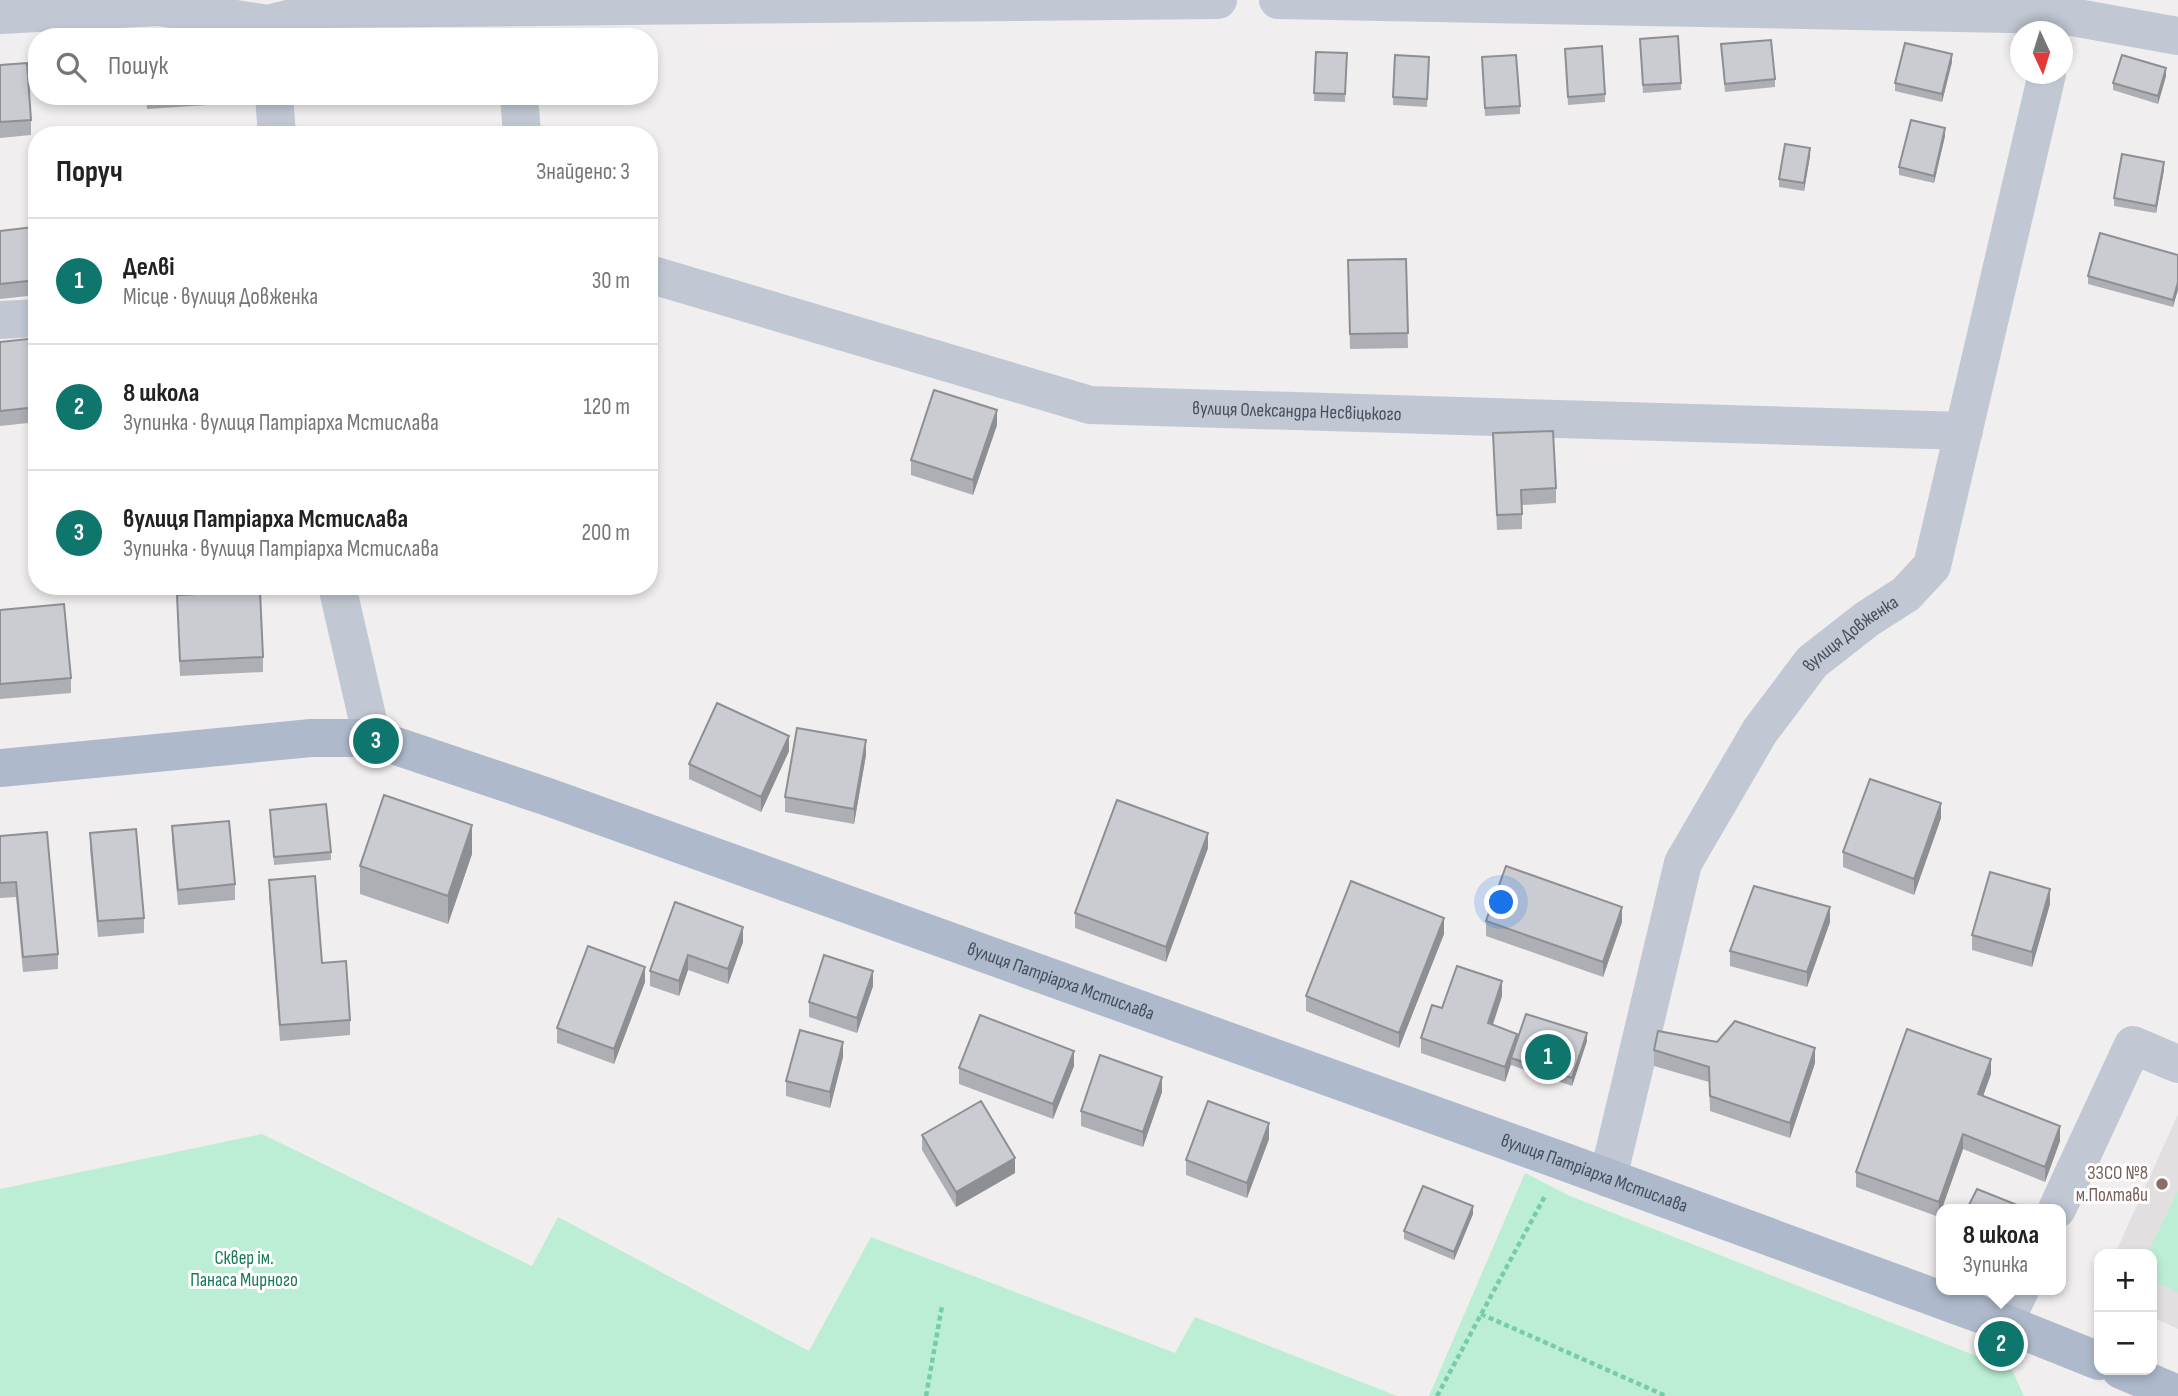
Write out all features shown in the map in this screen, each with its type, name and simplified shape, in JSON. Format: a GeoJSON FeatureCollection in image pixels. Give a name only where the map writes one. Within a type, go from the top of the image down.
{"type":"FeatureCollection","features":[{"type":"Feature","properties":{"kind":"main road","name":"вулиця Патріарха Мстислава"},"geometry":{"type":"LineString","coordinates":[[0,768],[311,738],[372,738],[561,802],[1608,1178],[1936,1282]]}},
{"type":"Feature","properties":{"kind":"main road","name":"вулиця Патріарха Мстислава"},"geometry":{"type":"LineString","coordinates":[[1977,1295],[2012,1306],[2094,1358]]}},
{"type":"Feature","properties":{"kind":"main road"},"geometry":{"type":"LineString","coordinates":[[2132,1375],[2178,1395]]}},
{"type":"Feature","properties":{"kind":"street"},"geometry":{"type":"LineString","coordinates":[[0,15],[158,7],[268,20],[327,9],[515,22],[1218,0]]}},
{"type":"Feature","properties":{"kind":"street"},"geometry":{"type":"LineString","coordinates":[[1278,0],[2060,15],[2178,36]]}},
{"type":"Feature","properties":{"kind":"street","name":"вулиця Довженка"},"geometry":{"type":"LineString","coordinates":[[1608,1178],[1684,863],[1760,731],[1812,662],[1867,619],[1906,594],[1932,566],[2045,84]]}},
{"type":"Feature","properties":{"kind":"street"},"geometry":{"type":"LineString","coordinates":[[275,105],[276,126]]}},
{"type":"Feature","properties":{"kind":"street"},"geometry":{"type":"LineString","coordinates":[[520,105],[521,126]]}},
{"type":"Feature","properties":{"kind":"street","name":"вулиця Олександра Несвіцького"},"geometry":{"type":"LineString","coordinates":[[658,277],[1090,405],[1964,431]]}},
{"type":"Feature","properties":{"kind":"street"},"geometry":{"type":"LineString","coordinates":[[0,320],[28,318]]}},
{"type":"Feature","properties":{"kind":"street"},"geometry":{"type":"LineString","coordinates":[[339,595],[372,738]]}},
{"type":"Feature","properties":{"kind":"street"},"geometry":{"type":"LineString","coordinates":[[2059,1204],[2133,1045],[2178,1064]]}},
{"type":"Feature","properties":{"kind":"path"},"geometry":{"type":"LineString","coordinates":[[1437,1396],[1556,1174],[1565,1162]]}},
{"type":"Feature","properties":{"kind":"path"},"geometry":{"type":"LineString","coordinates":[[926,1396],[942,1306]]}},
{"type":"Feature","properties":{"kind":"path"},"geometry":{"type":"LineString","coordinates":[[1481,1314],[1548,1346],[1666,1396]]}},
{"type":"Feature","properties":{"kind":"shaded area","name":"ЗЗСО №8 м.Полтави"},"geometry":{"type":"Polygon","coordinates":[[[2178,1114],[2178,1329],[2157,1319],[2157,1249],[2117,1249],[2178,1114]]]}},
{"type":"Feature","properties":{"kind":"green space","name":"Сквер ім. Панаса Мирного"},"geometry":{"type":"Polygon","coordinates":[[[262,1134],[532,1266],[558,1217],[809,1351],[871,1237],[1175,1353],[1195,1317],[1397,1396],[0,1396],[0,1189],[262,1134]]]}},
{"type":"Feature","properties":{"kind":"green space"},"geometry":{"type":"Polygon","coordinates":[[[1525,1173],[1570,1196],[2012,1370],[2024,1396],[1429,1396],[1525,1173]]]}},
{"type":"Feature","properties":{"kind":"green space"},"geometry":{"type":"Polygon","coordinates":[[[2178,1191],[2178,1292],[2157,1282],[2157,1249],[2149,1249],[2178,1191]]]}},
{"type":"Feature","properties":{"kind":"building"},"geometry":{"type":"Polygon","coordinates":[[[1678,36],[1681,83],[1643,85],[1640,39],[1678,36]]]}},
{"type":"Feature","properties":{"kind":"building"},"geometry":{"type":"Polygon","coordinates":[[[1771,40],[1775,79],[1725,84],[1721,44],[1771,40]]]}},
{"type":"Feature","properties":{"kind":"building"},"geometry":{"type":"Polygon","coordinates":[[[1905,43],[1952,54],[1942,94],[1895,83],[1905,43]]]}},
{"type":"Feature","properties":{"kind":"building"},"geometry":{"type":"Polygon","coordinates":[[[1602,46],[1605,94],[1568,97],[1565,49],[1602,46]]]}},
{"type":"Feature","properties":{"kind":"building"},"geometry":{"type":"Polygon","coordinates":[[[1316,52],[1347,53],[1345,94],[1314,93],[1316,52]]]}},
{"type":"Feature","properties":{"kind":"building"},"geometry":{"type":"Polygon","coordinates":[[[1395,55],[1429,57],[1427,99],[1393,97],[1395,55]]]}},
{"type":"Feature","properties":{"kind":"building"},"geometry":{"type":"Polygon","coordinates":[[[1516,55],[1520,106],[1485,108],[1482,57],[1516,55]]]}},
{"type":"Feature","properties":{"kind":"building"},"geometry":{"type":"Polygon","coordinates":[[[2122,55],[2166,68],[2158,96],[2113,83],[2122,55]]]}},
{"type":"Feature","properties":{"kind":"building"},"geometry":{"type":"Polygon","coordinates":[[[27,63],[31,120],[0,122],[0,65],[27,63]]]}},
{"type":"Feature","properties":{"kind":"building"},"geometry":{"type":"Polygon","coordinates":[[[1911,120],[1945,128],[1934,176],[1899,167],[1911,120]]]}},
{"type":"Feature","properties":{"kind":"building"},"geometry":{"type":"Polygon","coordinates":[[[1785,144],[1810,148],[1804,183],[1779,179],[1785,144]]]}},
{"type":"Feature","properties":{"kind":"building"},"geometry":{"type":"Polygon","coordinates":[[[2122,154],[2164,162],[2156,206],[2114,198],[2122,154]]]}},
{"type":"Feature","properties":{"kind":"building"},"geometry":{"type":"Polygon","coordinates":[[[28,228],[28,281],[0,284],[0,231],[28,228]]]}},
{"type":"Feature","properties":{"kind":"building"},"geometry":{"type":"Polygon","coordinates":[[[2100,233],[2178,255],[2178,282],[2173,300],[2088,276],[2100,233]]]}},
{"type":"Feature","properties":{"kind":"building"},"geometry":{"type":"Polygon","coordinates":[[[1406,259],[1408,333],[1350,334],[1348,260],[1406,259]]]}},
{"type":"Feature","properties":{"kind":"building"},"geometry":{"type":"Polygon","coordinates":[[[28,339],[28,408],[0,411],[0,342],[28,339]]]}},
{"type":"Feature","properties":{"kind":"building"},"geometry":{"type":"Polygon","coordinates":[[[934,390],[997,410],[973,480],[911,460],[934,390]]]}},
{"type":"Feature","properties":{"kind":"building"},"geometry":{"type":"Polygon","coordinates":[[[1553,431],[1556,488],[1521,490],[1522,514],[1497,515],[1493,433],[1553,431]]]}},
{"type":"Feature","properties":{"kind":"building"},"geometry":{"type":"Polygon","coordinates":[[[177,595],[260,595],[263,657],[180,661],[177,595]]]}},
{"type":"Feature","properties":{"kind":"building"},"geometry":{"type":"Polygon","coordinates":[[[64,604],[71,678],[0,684],[0,610],[64,604]]]}},
{"type":"Feature","properties":{"kind":"building"},"geometry":{"type":"Polygon","coordinates":[[[717,703],[789,736],[761,797],[689,764],[717,703]]]}},
{"type":"Feature","properties":{"kind":"building"},"geometry":{"type":"Polygon","coordinates":[[[797,728],[866,740],[854,809],[785,797],[797,728]]]}},
{"type":"Feature","properties":{"kind":"building"},"geometry":{"type":"Polygon","coordinates":[[[1870,779],[1941,803],[1914,879],[1843,852],[1870,779]]]}},
{"type":"Feature","properties":{"kind":"building"},"geometry":{"type":"Polygon","coordinates":[[[384,795],[472,825],[448,896],[360,866],[384,795]]]}},
{"type":"Feature","properties":{"kind":"building"},"geometry":{"type":"Polygon","coordinates":[[[1117,800],[1208,833],[1166,947],[1075,913],[1117,800]]]}},
{"type":"Feature","properties":{"kind":"building"},"geometry":{"type":"Polygon","coordinates":[[[326,804],[331,852],[274,857],[270,810],[326,804]]]}},
{"type":"Feature","properties":{"kind":"building"},"geometry":{"type":"Polygon","coordinates":[[[229,821],[235,884],[178,890],[172,826],[229,821]]]}},
{"type":"Feature","properties":{"kind":"building"},"geometry":{"type":"Polygon","coordinates":[[[136,829],[144,918],[98,921],[90,833],[136,829]]]}},
{"type":"Feature","properties":{"kind":"building"},"geometry":{"type":"Polygon","coordinates":[[[47,832],[58,954],[23,957],[16,882],[0,883],[0,836],[47,832]]]}},
{"type":"Feature","properties":{"kind":"building"},"geometry":{"type":"Polygon","coordinates":[[[1506,866],[1622,907],[1603,962],[1486,921],[1506,866]]]}},
{"type":"Feature","properties":{"kind":"building"},"geometry":{"type":"Polygon","coordinates":[[[1990,872],[2050,889],[2032,952],[1972,935],[1990,872]]]}},
{"type":"Feature","properties":{"kind":"building"},"geometry":{"type":"Polygon","coordinates":[[[315,876],[322,963],[346,961],[350,1020],[280,1025],[269,880],[315,876]]]}},
{"type":"Feature","properties":{"kind":"building"},"geometry":{"type":"Polygon","coordinates":[[[1351,881],[1444,918],[1399,1033],[1306,996],[1351,881]]]}},
{"type":"Feature","properties":{"kind":"building"},"geometry":{"type":"Polygon","coordinates":[[[1754,886],[1830,907],[1807,972],[1730,951],[1754,886]]]}},
{"type":"Feature","properties":{"kind":"building"},"geometry":{"type":"Polygon","coordinates":[[[675,902],[743,927],[728,969],[688,955],[679,981],[650,971],[675,902]]]}},
{"type":"Feature","properties":{"kind":"building"},"geometry":{"type":"Polygon","coordinates":[[[588,946],[645,967],[614,1049],[557,1028],[588,946]]]}},
{"type":"Feature","properties":{"kind":"building"},"geometry":{"type":"Polygon","coordinates":[[[824,955],[873,971],[857,1018],[809,1002],[824,955]]]}},
{"type":"Feature","properties":{"kind":"building"},"geometry":{"type":"Polygon","coordinates":[[[1457,966],[1502,981],[1488,1023],[1517,1034],[1505,1067],[1421,1038],[1432,1005],[1442,1008],[1457,966]]]}},
{"type":"Feature","properties":{"kind":"building"},"geometry":{"type":"Polygon","coordinates":[[[1526,1014],[1587,1033],[1572,1078],[1511,1058],[1526,1014]]]}},
{"type":"Feature","properties":{"kind":"building"},"geometry":{"type":"Polygon","coordinates":[[[980,1015],[1074,1051],[1053,1104],[959,1068],[980,1015]]]}},
{"type":"Feature","properties":{"kind":"building"},"geometry":{"type":"Polygon","coordinates":[[[1735,1021],[1815,1048],[1790,1123],[1710,1096],[1709,1067],[1654,1050],[1658,1031],[1717,1042],[1735,1021]]]}},
{"type":"Feature","properties":{"kind":"building"},"geometry":{"type":"Polygon","coordinates":[[[1907,1029],[1991,1059],[1978,1094],[2060,1126],[2045,1167],[1963,1134],[1939,1202],[1856,1172],[1907,1029]]]}},
{"type":"Feature","properties":{"kind":"building"},"geometry":{"type":"Polygon","coordinates":[[[800,1030],[843,1042],[830,1092],[786,1081],[800,1030]]]}},
{"type":"Feature","properties":{"kind":"building"},"geometry":{"type":"Polygon","coordinates":[[[1100,1055],[1162,1077],[1143,1132],[1081,1111],[1100,1055]]]}},
{"type":"Feature","properties":{"kind":"building"},"geometry":{"type":"Polygon","coordinates":[[[981,1101],[1015,1158],[956,1192],[922,1135],[981,1101]]]}},
{"type":"Feature","properties":{"kind":"building"},"geometry":{"type":"Polygon","coordinates":[[[1208,1101],[1269,1123],[1247,1183],[1186,1160],[1208,1101]]]}},
{"type":"Feature","properties":{"kind":"building"},"geometry":{"type":"Polygon","coordinates":[[[1423,1186],[1473,1206],[1454,1252],[1404,1231],[1423,1186]]]}},
{"type":"Feature","properties":{"kind":"building"},"geometry":{"type":"Polygon","coordinates":[[[1977,1189],[2014,1204],[1970,1204],[1977,1189]]]}},
{"type":"Feature","properties":{"kind":"place","name":"вулиця Патріарха Мстислава"},"geometry":{"type":"Point","coordinates":[376,741]}},
{"type":"Feature","properties":{"kind":"place","name":"Делві"},"geometry":{"type":"Point","coordinates":[1548,1057]}},
{"type":"Feature","properties":{"kind":"place","name":"ЗЗСО №8 м.Полтави"},"geometry":{"type":"Point","coordinates":[2162,1184]}},
{"type":"Feature","properties":{"kind":"place","name":"8 школа"},"geometry":{"type":"Point","coordinates":[2001,1344]}}]}
